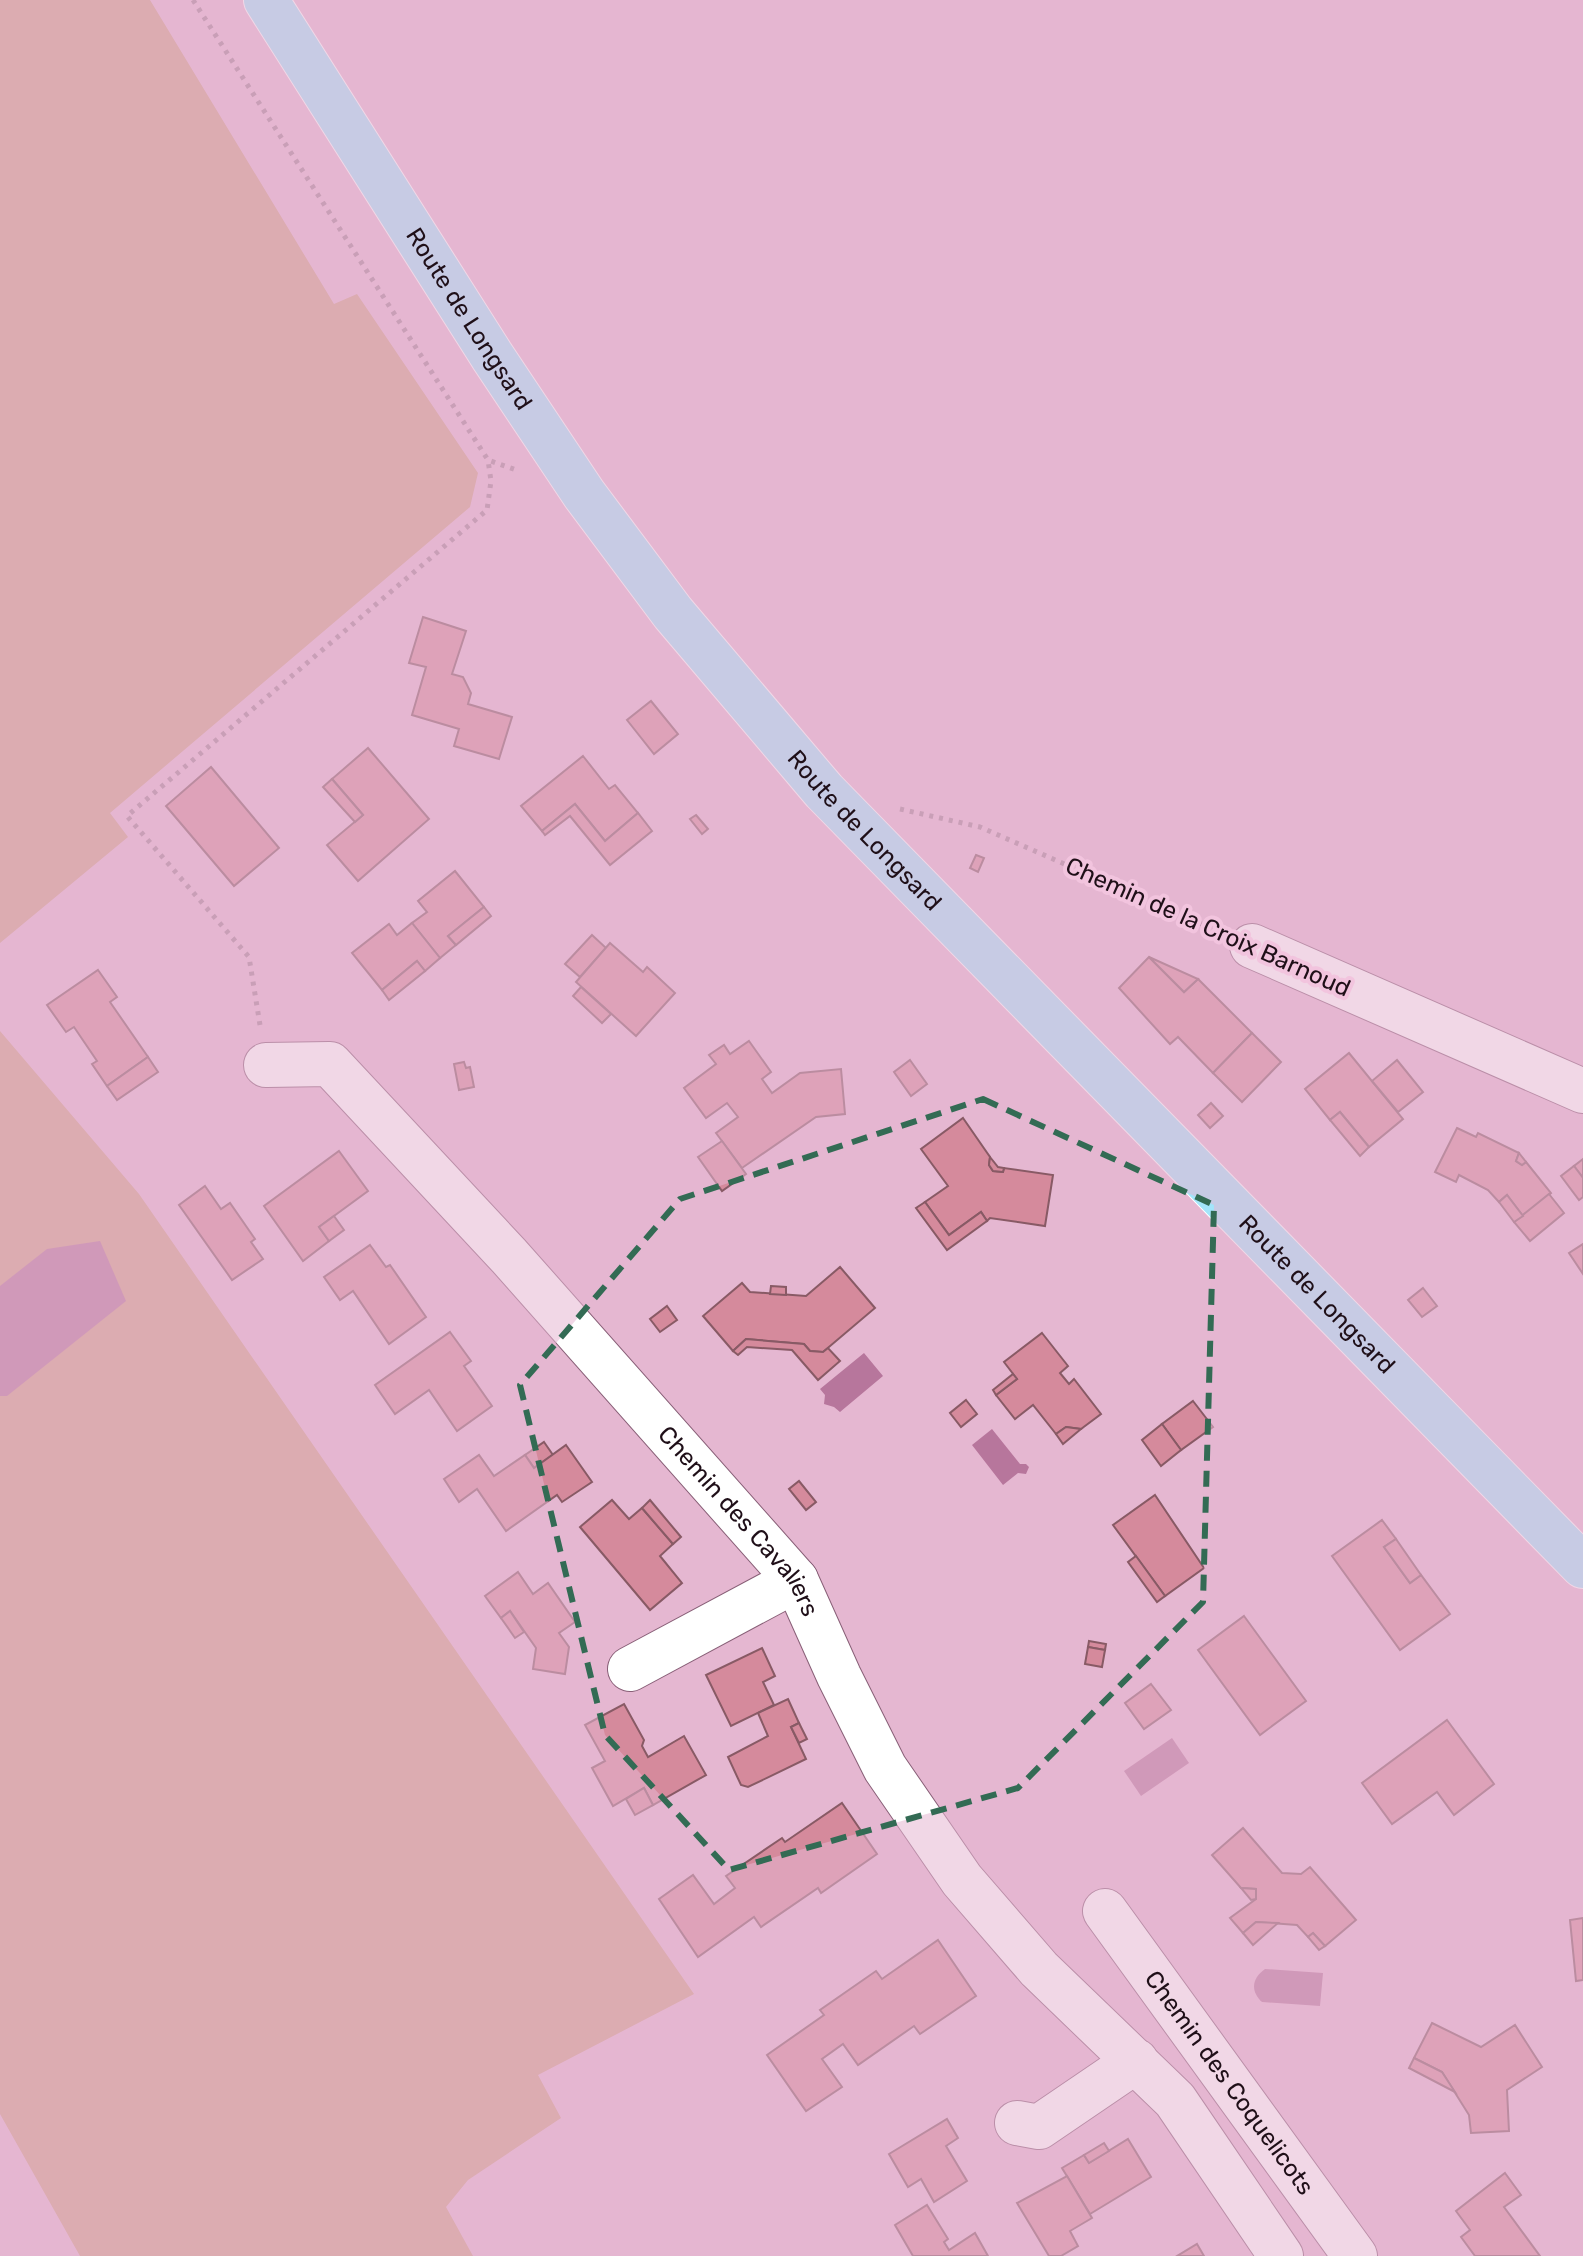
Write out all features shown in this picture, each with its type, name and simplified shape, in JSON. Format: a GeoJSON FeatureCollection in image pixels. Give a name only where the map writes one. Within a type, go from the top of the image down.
{"type":"FeatureCollection","features":[{"type":"Feature","properties":{"kind":"main road","name":"Route de Longsard"},"geometry":{"type":"LineString","coordinates":[[266,0],[492,356],[584,494],[673,613],[824,791],[1583,1566]]}},
{"type":"Feature","properties":{"kind":"street","name":"Chemin de la Croix Barnoud"},"geometry":{"type":"LineString","coordinates":[[1252,946],[1583,1091]]}},
{"type":"Feature","properties":{"kind":"street","name":"Chemin des Cavaliers"},"geometry":{"type":"LineString","coordinates":[[266,1065],[330,1064],[509,1256],[796,1580],[885,1768],[962,1880],[1039,1969],[1175,2100],[1281,2256]]}},
{"type":"Feature","properties":{"kind":"street"},"geometry":{"type":"LineString","coordinates":[[630,1669],[796,1580]]}},
{"type":"Feature","properties":{"kind":"street","name":"Chemin des Coquelicots"},"geometry":{"type":"LineString","coordinates":[[1105,1911],[1355,2256]]}},
{"type":"Feature","properties":{"kind":"street"},"geometry":{"type":"LineString","coordinates":[[1017,2123],[1039,2127],[1136,2061]]}},
{"type":"Feature","properties":{"kind":"path"},"geometry":{"type":"LineString","coordinates":[[193,0],[488,460],[491,481],[487,510],[127,816],[249,957],[266,1065]]}},
{"type":"Feature","properties":{"kind":"path"},"geometry":{"type":"LineString","coordinates":[[488,460],[584,494]]}},
{"type":"Feature","properties":{"kind":"path","name":"Chemin de la Croix Barnoud"},"geometry":{"type":"LineString","coordinates":[[895,808],[980,827],[1252,946]]}},
{"type":"Feature","properties":{"kind":"highlighted area"},"geometry":{"type":"Polygon","coordinates":[[[983,1099],[1214,1205],[1203,1602],[1018,1788],[729,1870],[605,1735],[520,1385],[680,1199],[983,1099]]]}},
{"type":"Feature","properties":{"kind":"shaded area"},"geometry":{"type":"Polygon","coordinates":[[[0,0],[150,0],[334,304],[357,294],[478,473],[470,507],[110,813],[128,837],[0,943],[0,0]]]}},
{"type":"Feature","properties":{"kind":"shaded area"},"geometry":{"type":"Polygon","coordinates":[[[0,1031],[139,1194],[694,1994],[538,2075],[561,2118],[468,2180],[446,2207],[473,2256],[80,2256],[0,2114],[0,1031]]]}},
{"type":"Feature","properties":{"kind":"shaded area"},"geometry":{"type":"Polygon","coordinates":[[[100,1241],[126,1301],[7,1396],[0,1396],[0,1286],[47,1249],[100,1241]]]}},
{"type":"Feature","properties":{"kind":"shaded area"},"geometry":{"type":"Polygon","coordinates":[[[864,1353],[883,1376],[840,1412],[824,1404],[825,1395],[820,1389],[864,1353]]]}},
{"type":"Feature","properties":{"kind":"shaded area"},"geometry":{"type":"Polygon","coordinates":[[[992,1429],[1020,1464],[1029,1467],[1026,1474],[1018,1473],[1003,1485],[972,1445],[992,1429]]]}},
{"type":"Feature","properties":{"kind":"shaded area"},"geometry":{"type":"Polygon","coordinates":[[[1172,1738],[1189,1763],[1141,1796],[1124,1771],[1172,1738]]]}},
{"type":"Feature","properties":{"kind":"shaded area"},"geometry":{"type":"Polygon","coordinates":[[[1265,1969],[1323,1973],[1320,2006],[1262,2002],[1254,1985],[1257,1976],[1265,1969]]]}},
{"type":"Feature","properties":{"kind":"building"},"geometry":{"type":"Polygon","coordinates":[[[423,617],[466,631],[452,674],[463,677],[471,693],[468,704],[512,717],[499,759],[454,746],[459,729],[412,715],[426,667],[409,663],[423,617]]]}},
{"type":"Feature","properties":{"kind":"building"},"geometry":{"type":"Polygon","coordinates":[[[651,701],[678,734],[654,754],[627,720],[651,701]]]}},
{"type":"Feature","properties":{"kind":"building"},"geometry":{"type":"Polygon","coordinates":[[[368,748],[429,819],[358,881],[327,845],[363,815],[332,779],[368,748]]]}},
{"type":"Feature","properties":{"kind":"building"},"geometry":{"type":"Polygon","coordinates":[[[583,756],[609,789],[615,785],[638,813],[605,841],[575,804],[542,831],[521,806],[583,756]]]}},
{"type":"Feature","properties":{"kind":"building"},"geometry":{"type":"Polygon","coordinates":[[[211,767],[279,848],[234,886],[166,806],[211,767]]]}},
{"type":"Feature","properties":{"kind":"building"},"geometry":{"type":"Polygon","coordinates":[[[332,779],[363,815],[355,822],[323,787],[332,779]]]}},
{"type":"Feature","properties":{"kind":"building"},"geometry":{"type":"Polygon","coordinates":[[[575,804],[605,841],[638,813],[652,831],[610,865],[570,816],[545,835],[542,831],[575,804]]]}},
{"type":"Feature","properties":{"kind":"building"},"geometry":{"type":"Polygon","coordinates":[[[696,815],[708,829],[702,834],[690,819],[696,815]]]}},
{"type":"Feature","properties":{"kind":"building"},"geometry":{"type":"Polygon","coordinates":[[[976,855],[984,858],[978,872],[970,868],[976,855]]]}},
{"type":"Feature","properties":{"kind":"building"},"geometry":{"type":"Polygon","coordinates":[[[455,871],[484,907],[448,936],[456,945],[440,958],[412,923],[427,912],[418,901],[455,871]]]}},
{"type":"Feature","properties":{"kind":"building"},"geometry":{"type":"Polygon","coordinates":[[[484,907],[491,916],[456,945],[448,936],[484,907]]]}},
{"type":"Feature","properties":{"kind":"building"},"geometry":{"type":"Polygon","coordinates":[[[412,923],[440,958],[425,971],[417,961],[382,990],[352,953],[389,924],[397,935],[412,923]]]}},
{"type":"Feature","properties":{"kind":"building"},"geometry":{"type":"Polygon","coordinates":[[[592,935],[606,948],[580,977],[565,964],[592,935]]]}},
{"type":"Feature","properties":{"kind":"building"},"geometry":{"type":"Polygon","coordinates":[[[610,943],[643,972],[647,967],[675,993],[636,1036],[576,982],[610,943]]]}},
{"type":"Feature","properties":{"kind":"building"},"geometry":{"type":"Polygon","coordinates":[[[1149,957],[1184,992],[1198,979],[1252,1033],[1213,1073],[1178,1037],[1170,1044],[1119,988],[1149,957]]]}},
{"type":"Feature","properties":{"kind":"building"},"geometry":{"type":"Polygon","coordinates":[[[1149,957],[1198,979],[1184,992],[1149,957]]]}},
{"type":"Feature","properties":{"kind":"building"},"geometry":{"type":"Polygon","coordinates":[[[417,961],[425,971],[389,1000],[382,990],[417,961]]]}},
{"type":"Feature","properties":{"kind":"building"},"geometry":{"type":"Polygon","coordinates":[[[98,970],[117,997],[110,1002],[148,1057],[107,1086],[92,1064],[97,1061],[74,1027],[66,1032],[47,1005],[98,970]]]}},
{"type":"Feature","properties":{"kind":"building"},"geometry":{"type":"Polygon","coordinates":[[[581,987],[611,1014],[602,1023],[573,996],[581,987]]]}},
{"type":"Feature","properties":{"kind":"building"},"geometry":{"type":"Polygon","coordinates":[[[1252,1033],[1281,1062],[1242,1102],[1213,1073],[1252,1033]]]}},
{"type":"Feature","properties":{"kind":"building"},"geometry":{"type":"Polygon","coordinates":[[[749,1041],[771,1072],[762,1079],[772,1093],[800,1073],[841,1069],[845,1114],[816,1117],[742,1168],[716,1133],[738,1117],[727,1103],[706,1118],[684,1088],[716,1064],[709,1055],[724,1045],[730,1054],[749,1041]]]}},
{"type":"Feature","properties":{"kind":"building"},"geometry":{"type":"Polygon","coordinates":[[[1349,1053],[1403,1119],[1369,1147],[1340,1112],[1330,1120],[1305,1089],[1349,1053]]]}},
{"type":"Feature","properties":{"kind":"building"},"geometry":{"type":"Polygon","coordinates":[[[148,1057],[158,1072],[117,1100],[107,1086],[148,1057]]]}},
{"type":"Feature","properties":{"kind":"building"},"geometry":{"type":"Polygon","coordinates":[[[910,1060],[927,1084],[911,1096],[894,1072],[910,1060]]]}},
{"type":"Feature","properties":{"kind":"building"},"geometry":{"type":"Polygon","coordinates":[[[1397,1060],[1423,1092],[1398,1112],[1372,1081],[1397,1060]]]}},
{"type":"Feature","properties":{"kind":"building"},"geometry":{"type":"Polygon","coordinates":[[[464,1062],[466,1068],[470,1067],[474,1087],[459,1090],[454,1064],[464,1062]]]}},
{"type":"Feature","properties":{"kind":"building"},"geometry":{"type":"Polygon","coordinates":[[[1211,1103],[1223,1116],[1210,1128],[1198,1115],[1211,1103]]]}},
{"type":"Feature","properties":{"kind":"building"},"geometry":{"type":"Polygon","coordinates":[[[1340,1112],[1369,1147],[1360,1156],[1330,1120],[1340,1112]]]}},
{"type":"Feature","properties":{"kind":"building"},"geometry":{"type":"Polygon","coordinates":[[[963,1118],[990,1157],[989,1165],[993,1171],[1003,1172],[1004,1168],[1053,1175],[1045,1226],[990,1218],[987,1221],[981,1212],[949,1235],[925,1202],[948,1186],[921,1149],[963,1118]]]}},
{"type":"Feature","properties":{"kind":"building"},"geometry":{"type":"Polygon","coordinates":[[[1457,1128],[1476,1137],[1478,1133],[1519,1153],[1516,1161],[1522,1165],[1526,1162],[1551,1193],[1523,1216],[1507,1195],[1499,1202],[1488,1190],[1459,1175],[1456,1182],[1435,1172],[1457,1128]]]}},
{"type":"Feature","properties":{"kind":"building"},"geometry":{"type":"Polygon","coordinates":[[[722,1141],[746,1174],[722,1191],[698,1157],[722,1141]]]}},
{"type":"Feature","properties":{"kind":"building"},"geometry":{"type":"Polygon","coordinates":[[[339,1151],[368,1191],[319,1227],[329,1241],[303,1261],[264,1206],[339,1151]]]}},
{"type":"Feature","properties":{"kind":"building"},"geometry":{"type":"Polygon","coordinates":[[[1519,1153],[1526,1162],[1522,1165],[1516,1161],[1519,1153]]]}},
{"type":"Feature","properties":{"kind":"building"},"geometry":{"type":"Polygon","coordinates":[[[990,1157],[998,1167],[1004,1168],[1003,1172],[993,1171],[989,1165],[990,1157]]]}},
{"type":"Feature","properties":{"kind":"building"},"geometry":{"type":"Polygon","coordinates":[[[1583,1159],[1583,1178],[1574,1166],[1583,1159]]]}},
{"type":"Feature","properties":{"kind":"building"},"geometry":{"type":"Polygon","coordinates":[[[1574,1166],[1583,1178],[1583,1197],[1579,1200],[1561,1176],[1574,1166]]]}},
{"type":"Feature","properties":{"kind":"building"},"geometry":{"type":"Polygon","coordinates":[[[205,1186],[221,1209],[230,1203],[255,1239],[251,1242],[263,1259],[232,1280],[179,1205],[205,1186]]]}},
{"type":"Feature","properties":{"kind":"building"},"geometry":{"type":"Polygon","coordinates":[[[1549,1194],[1564,1213],[1530,1241],[1514,1222],[1549,1194]]]}},
{"type":"Feature","properties":{"kind":"building"},"geometry":{"type":"Polygon","coordinates":[[[1507,1195],[1523,1216],[1514,1222],[1499,1202],[1507,1195]]]}},
{"type":"Feature","properties":{"kind":"building"},"geometry":{"type":"Polygon","coordinates":[[[925,1202],[949,1235],[981,1212],[987,1221],[947,1250],[916,1208],[925,1202]]]}},
{"type":"Feature","properties":{"kind":"building"},"geometry":{"type":"Polygon","coordinates":[[[334,1216],[344,1230],[329,1241],[319,1227],[334,1216]]]}},
{"type":"Feature","properties":{"kind":"building"},"geometry":{"type":"Polygon","coordinates":[[[1583,1244],[1583,1274],[1569,1253],[1583,1244]]]}},
{"type":"Feature","properties":{"kind":"building"},"geometry":{"type":"Polygon","coordinates":[[[370,1245],[386,1267],[390,1265],[426,1317],[389,1344],[353,1291],[340,1300],[324,1277],[370,1245]]]}},
{"type":"Feature","properties":{"kind":"building"},"geometry":{"type":"Polygon","coordinates":[[[840,1267],[875,1308],[823,1352],[810,1351],[804,1344],[746,1339],[733,1351],[703,1316],[742,1283],[750,1292],[806,1296],[840,1267]]]}},
{"type":"Feature","properties":{"kind":"building"},"geometry":{"type":"Polygon","coordinates":[[[771,1286],[786,1287],[786,1295],[770,1294],[771,1286]]]}},
{"type":"Feature","properties":{"kind":"building"},"geometry":{"type":"Polygon","coordinates":[[[1423,1288],[1437,1306],[1422,1317],[1408,1300],[1423,1288]]]}},
{"type":"Feature","properties":{"kind":"building"},"geometry":{"type":"Polygon","coordinates":[[[667,1306],[677,1320],[660,1332],[650,1319],[667,1306]]]}},
{"type":"Feature","properties":{"kind":"building"},"geometry":{"type":"Polygon","coordinates":[[[450,1332],[471,1361],[464,1366],[492,1406],[457,1431],[429,1390],[395,1414],[375,1385],[450,1332]]]}},
{"type":"Feature","properties":{"kind":"building"},"geometry":{"type":"Polygon","coordinates":[[[1042,1333],[1068,1366],[1060,1373],[1069,1384],[1074,1379],[1101,1414],[1081,1429],[1066,1427],[1056,1434],[1033,1405],[1015,1419],[996,1395],[1017,1379],[1004,1362],[1042,1333]]]}},
{"type":"Feature","properties":{"kind":"building"},"geometry":{"type":"Polygon","coordinates":[[[746,1339],[804,1344],[810,1351],[823,1352],[828,1348],[840,1361],[818,1380],[792,1350],[747,1347],[738,1355],[733,1351],[746,1339]]]}},
{"type":"Feature","properties":{"kind":"building"},"geometry":{"type":"Polygon","coordinates":[[[1013,1374],[1017,1379],[996,1395],[993,1390],[1013,1374]]]}},
{"type":"Feature","properties":{"kind":"building"},"geometry":{"type":"Polygon","coordinates":[[[966,1400],[977,1414],[961,1427],[950,1413],[966,1400]]]}},
{"type":"Feature","properties":{"kind":"building"},"geometry":{"type":"Polygon","coordinates":[[[1193,1401],[1213,1427],[1181,1450],[1162,1424],[1193,1401]]]}},
{"type":"Feature","properties":{"kind":"building"},"geometry":{"type":"Polygon","coordinates":[[[1162,1424],[1181,1450],[1161,1466],[1142,1440],[1162,1424]]]}},
{"type":"Feature","properties":{"kind":"building"},"geometry":{"type":"Polygon","coordinates":[[[1066,1427],[1081,1429],[1063,1444],[1056,1434],[1066,1427]]]}},
{"type":"Feature","properties":{"kind":"building"},"geometry":{"type":"Polygon","coordinates":[[[544,1442],[553,1455],[534,1468],[525,1455],[544,1442]]]}},
{"type":"Feature","properties":{"kind":"building"},"geometry":{"type":"Polygon","coordinates":[[[566,1445],[592,1482],[562,1502],[557,1495],[506,1531],[477,1489],[459,1502],[444,1479],[479,1455],[494,1476],[525,1455],[534,1468],[566,1445]]]}},
{"type":"Feature","properties":{"kind":"building"},"geometry":{"type":"Polygon","coordinates":[[[799,1481],[816,1502],[806,1510],[789,1489],[799,1481]]]}},
{"type":"Feature","properties":{"kind":"building"},"geometry":{"type":"Polygon","coordinates":[[[1155,1495],[1204,1568],[1165,1596],[1113,1525],[1155,1495]]]}},
{"type":"Feature","properties":{"kind":"building"},"geometry":{"type":"Polygon","coordinates":[[[612,1500],[629,1519],[642,1508],[673,1544],[660,1556],[682,1583],[650,1610],[580,1527],[612,1500]]]}},
{"type":"Feature","properties":{"kind":"building"},"geometry":{"type":"Polygon","coordinates":[[[650,1500],[681,1537],[673,1544],[642,1508],[650,1500]]]}},
{"type":"Feature","properties":{"kind":"building"},"geometry":{"type":"Polygon","coordinates":[[[1382,1520],[1396,1539],[1384,1547],[1410,1583],[1421,1575],[1450,1614],[1400,1650],[1332,1556],[1382,1520]]]}},
{"type":"Feature","properties":{"kind":"building"},"geometry":{"type":"Polygon","coordinates":[[[1396,1539],[1421,1575],[1410,1583],[1384,1547],[1396,1539]]]}},
{"type":"Feature","properties":{"kind":"building"},"geometry":{"type":"Polygon","coordinates":[[[1136,1556],[1165,1596],[1157,1602],[1128,1562],[1136,1556]]]}},
{"type":"Feature","properties":{"kind":"building"},"geometry":{"type":"Polygon","coordinates":[[[518,1572],[533,1594],[548,1583],[575,1622],[559,1633],[569,1647],[565,1674],[533,1669],[536,1648],[510,1611],[501,1618],[485,1596],[518,1572]]]}},
{"type":"Feature","properties":{"kind":"building"},"geometry":{"type":"Polygon","coordinates":[[[510,1611],[524,1632],[515,1638],[501,1618],[510,1611]]]}},
{"type":"Feature","properties":{"kind":"building"},"geometry":{"type":"Polygon","coordinates":[[[1244,1616],[1306,1701],[1260,1735],[1198,1650],[1244,1616]]]}},
{"type":"Feature","properties":{"kind":"building"},"geometry":{"type":"Polygon","coordinates":[[[1089,1641],[1106,1644],[1105,1650],[1088,1647],[1089,1641]]]}},
{"type":"Feature","properties":{"kind":"building"},"geometry":{"type":"Polygon","coordinates":[[[1088,1647],[1105,1650],[1102,1667],[1085,1664],[1088,1647]]]}},
{"type":"Feature","properties":{"kind":"building"},"geometry":{"type":"Polygon","coordinates":[[[762,1648],[775,1676],[763,1682],[774,1705],[731,1726],[706,1675],[762,1648]]]}},
{"type":"Feature","properties":{"kind":"building"},"geometry":{"type":"Polygon","coordinates":[[[1151,1684],[1171,1710],[1144,1729],[1125,1703],[1151,1684]]]}},
{"type":"Feature","properties":{"kind":"building"},"geometry":{"type":"Polygon","coordinates":[[[788,1699],[799,1723],[791,1727],[806,1759],[748,1787],[741,1785],[728,1757],[768,1736],[758,1713],[788,1699]]]}},
{"type":"Feature","properties":{"kind":"building"},"geometry":{"type":"Polygon","coordinates":[[[624,1704],[644,1740],[642,1746],[648,1757],[684,1736],[706,1775],[653,1805],[644,1788],[613,1806],[592,1768],[605,1761],[585,1725],[624,1704]]]}},
{"type":"Feature","properties":{"kind":"building"},"geometry":{"type":"Polygon","coordinates":[[[1447,1720],[1494,1784],[1454,1815],[1437,1792],[1392,1824],[1362,1783],[1447,1720]]]}},
{"type":"Feature","properties":{"kind":"building"},"geometry":{"type":"Polygon","coordinates":[[[799,1723],[807,1739],[799,1743],[791,1727],[799,1723]]]}},
{"type":"Feature","properties":{"kind":"building"},"geometry":{"type":"Polygon","coordinates":[[[644,1788],[653,1805],[635,1815],[626,1799],[644,1788]]]}},
{"type":"Feature","properties":{"kind":"building"},"geometry":{"type":"Polygon","coordinates":[[[842,1803],[877,1854],[821,1893],[818,1888],[761,1927],[754,1917],[698,1957],[659,1899],[693,1875],[714,1904],[735,1888],[726,1876],[782,1838],[785,1842],[842,1803]]]}},
{"type":"Feature","properties":{"kind":"building"},"geometry":{"type":"Polygon","coordinates":[[[1243,1828],[1282,1873],[1301,1874],[1310,1867],[1356,1920],[1325,1946],[1313,1933],[1308,1937],[1297,1925],[1256,1922],[1243,1933],[1230,1918],[1256,1899],[1256,1889],[1241,1888],[1212,1855],[1243,1828]]]}},
{"type":"Feature","properties":{"kind":"building"},"geometry":{"type":"Polygon","coordinates":[[[1241,1888],[1256,1889],[1256,1899],[1251,1900],[1241,1888]]]}},
{"type":"Feature","properties":{"kind":"building"},"geometry":{"type":"Polygon","coordinates":[[[1583,1918],[1583,1980],[1576,1981],[1570,1920],[1583,1918]]]}},
{"type":"Feature","properties":{"kind":"building"},"geometry":{"type":"Polygon","coordinates":[[[1256,1922],[1278,1923],[1253,1945],[1243,1933],[1256,1922]]]}},
{"type":"Feature","properties":{"kind":"building"},"geometry":{"type":"Polygon","coordinates":[[[1313,1933],[1325,1946],[1319,1950],[1308,1937],[1313,1933]]]}},
{"type":"Feature","properties":{"kind":"building"},"geometry":{"type":"Polygon","coordinates":[[[938,1940],[976,1996],[920,2034],[914,2026],[858,2065],[843,2044],[822,2059],[842,2087],[806,2111],[767,2055],[824,2015],[820,2010],[876,1971],[882,1979],[938,1940]]]}},
{"type":"Feature","properties":{"kind":"building"},"geometry":{"type":"Polygon","coordinates":[[[1432,2023],[1481,2047],[1515,2025],[1542,2067],[1507,2090],[1509,2131],[1471,2133],[1469,2115],[1442,2072],[1414,2058],[1432,2023]]]}},
{"type":"Feature","properties":{"kind":"building"},"geometry":{"type":"Polygon","coordinates":[[[1414,2058],[1442,2072],[1455,2092],[1409,2068],[1414,2058]]]}},
{"type":"Feature","properties":{"kind":"building"},"geometry":{"type":"Polygon","coordinates":[[[947,2119],[958,2138],[946,2146],[967,2181],[934,2202],[921,2179],[908,2187],[889,2154],[947,2119]]]}},
{"type":"Feature","properties":{"kind":"building"},"geometry":{"type":"Polygon","coordinates":[[[1128,2139],[1151,2177],[1090,2214],[1062,2168],[1084,2155],[1089,2163],[1128,2139]]]}},
{"type":"Feature","properties":{"kind":"building"},"geometry":{"type":"Polygon","coordinates":[[[1104,2143],[1109,2151],[1089,2163],[1084,2155],[1104,2143]]]}},
{"type":"Feature","properties":{"kind":"building"},"geometry":{"type":"Polygon","coordinates":[[[1505,2173],[1521,2195],[1504,2207],[1540,2256],[1475,2256],[1461,2237],[1470,2230],[1456,2211],[1505,2173]]]}},
{"type":"Feature","properties":{"kind":"building"},"geometry":{"type":"Polygon","coordinates":[[[1067,2176],[1092,2218],[1070,2231],[1078,2246],[1061,2256],[1049,2256],[1017,2203],[1067,2176]]]}},
{"type":"Feature","properties":{"kind":"building"},"geometry":{"type":"Polygon","coordinates":[[[927,2205],[948,2239],[944,2242],[949,2250],[975,2233],[988,2256],[913,2256],[895,2225],[927,2205]]]}},
{"type":"Feature","properties":{"kind":"building"},"geometry":{"type":"Polygon","coordinates":[[[1197,2244],[1204,2256],[1177,2256],[1197,2244]]]}}]}
